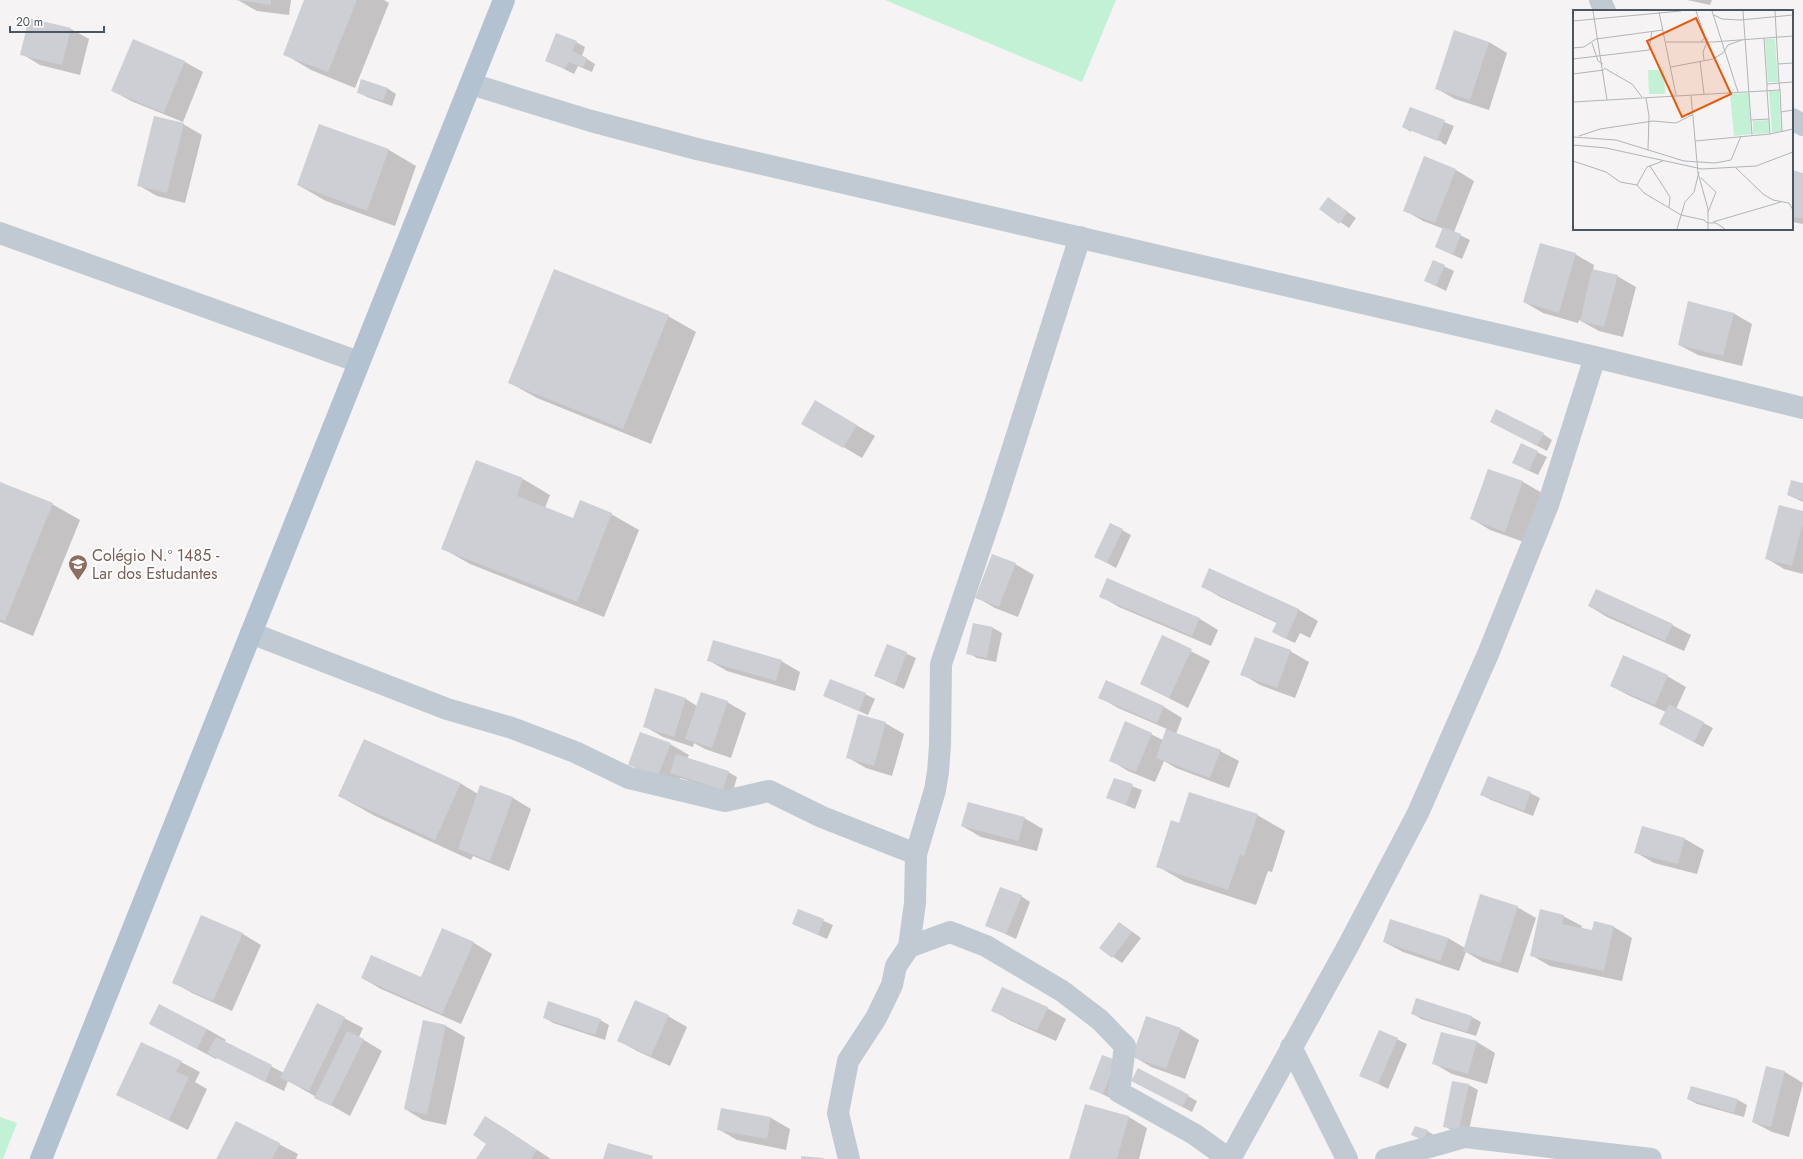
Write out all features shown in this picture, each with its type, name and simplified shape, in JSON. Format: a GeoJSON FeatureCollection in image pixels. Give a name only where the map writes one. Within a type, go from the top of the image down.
{"type":"FeatureCollection","features":[{"type":"Feature","properties":{"kind":"main road"},"geometry":{"type":"LineString","coordinates":[[41,1159],[504,0]]}},
{"type":"Feature","properties":{"kind":"street"},"geometry":{"type":"LineString","coordinates":[[1600,0],[1604,10]]}},
{"type":"Feature","properties":{"kind":"street"},"geometry":{"type":"LineString","coordinates":[[471,84],[591,121],[682,145],[1595,357],[1803,408]]}},
{"type":"Feature","properties":{"kind":"street"},"geometry":{"type":"LineString","coordinates":[[1793,120],[1803,125]]}},
{"type":"Feature","properties":{"kind":"street"},"geometry":{"type":"LineString","coordinates":[[0,233],[359,362]]}},
{"type":"Feature","properties":{"kind":"street"},"geometry":{"type":"LineString","coordinates":[[849,1159],[838,1113],[848,1061],[876,1018],[892,985],[896,966],[909,947],[916,903],[916,854],[936,790],[940,745],[941,664],[996,502],[1080,237]]}},
{"type":"Feature","properties":{"kind":"street"},"geometry":{"type":"LineString","coordinates":[[909,947],[950,932],[986,946],[1062,992],[1100,1020],[1125,1046],[1119,1092],[1194,1134],[1230,1159],[1348,946],[1418,813],[1488,654],[1548,505],[1595,357]]}},
{"type":"Feature","properties":{"kind":"street"},"geometry":{"type":"LineString","coordinates":[[251,633],[447,709],[526,734],[575,752],[629,778],[724,801],[768,791],[822,817],[916,854]]}},
{"type":"Feature","properties":{"kind":"street"},"geometry":{"type":"LineString","coordinates":[[1291,1047],[1347,1159]]}},
{"type":"Feature","properties":{"kind":"street"},"geometry":{"type":"LineString","coordinates":[[1386,1159],[1465,1137],[1650,1159]]}},
{"type":"Feature","properties":{"kind":"green space"},"geometry":{"type":"Polygon","coordinates":[[[885,0],[1116,0],[1082,82],[885,0]]]}},
{"type":"Feature","properties":{"kind":"green space"},"geometry":{"type":"Polygon","coordinates":[[[0,1117],[17,1123],[3,1159],[0,1159],[0,1117]]]}},
{"type":"Feature","properties":{"kind":"building"},"geometry":{"type":"Polygon","coordinates":[[[236,0],[271,0],[271,5],[236,0]]]}},
{"type":"Feature","properties":{"kind":"building"},"geometry":{"type":"Polygon","coordinates":[[[304,0],[357,0],[328,72],[283,55],[304,0]]]}},
{"type":"Feature","properties":{"kind":"building"},"geometry":{"type":"Polygon","coordinates":[[[29,18],[71,28],[62,65],[20,55],[29,18]]]}},
{"type":"Feature","properties":{"kind":"building"},"geometry":{"type":"Polygon","coordinates":[[[1454,30],[1489,42],[1470,100],[1435,89],[1454,30]]]}},
{"type":"Feature","properties":{"kind":"building"},"geometry":{"type":"Polygon","coordinates":[[[556,33],[577,41],[572,51],[587,58],[583,67],[568,62],[565,69],[545,61],[556,33]]]}},
{"type":"Feature","properties":{"kind":"building"},"geometry":{"type":"Polygon","coordinates":[[[133,39],[185,61],[164,113],[111,91],[133,39]]]}},
{"type":"Feature","properties":{"kind":"building"},"geometry":{"type":"Polygon","coordinates":[[[361,79],[388,88],[383,101],[357,93],[361,79]]]}},
{"type":"Feature","properties":{"kind":"building"},"geometry":{"type":"Polygon","coordinates":[[[1410,107],[1445,120],[1437,141],[1402,127],[1410,107]]]}},
{"type":"Feature","properties":{"kind":"building"},"geometry":{"type":"Polygon","coordinates":[[[154,116],[184,123],[167,193],[137,186],[154,116]]]}},
{"type":"Feature","properties":{"kind":"building"},"geometry":{"type":"Polygon","coordinates":[[[319,124],[389,149],[367,211],[297,185],[319,124]]]}},
{"type":"Feature","properties":{"kind":"building"},"geometry":{"type":"Polygon","coordinates":[[[1424,156],[1456,169],[1435,223],[1403,211],[1424,156]]]}},
{"type":"Feature","properties":{"kind":"building"},"geometry":{"type":"Polygon","coordinates":[[[1793,170],[1803,173],[1803,219],[1793,216],[1793,170]]]}},
{"type":"Feature","properties":{"kind":"building"},"geometry":{"type":"Polygon","coordinates":[[[1328,197],[1348,212],[1339,224],[1319,209],[1328,197]]]}},
{"type":"Feature","properties":{"kind":"building"},"geometry":{"type":"Polygon","coordinates":[[[1443,227],[1461,234],[1453,255],[1435,247],[1443,227]]]}},
{"type":"Feature","properties":{"kind":"building"},"geometry":{"type":"Polygon","coordinates":[[[1540,243],[1576,253],[1559,313],[1523,302],[1540,243]]]}},
{"type":"Feature","properties":{"kind":"building"},"geometry":{"type":"Polygon","coordinates":[[[1433,260],[1445,265],[1436,286],[1424,281],[1433,260]]]}},
{"type":"Feature","properties":{"kind":"building"},"geometry":{"type":"Polygon","coordinates":[[[554,269],[669,315],[623,429],[508,383],[554,269]]]}},
{"type":"Feature","properties":{"kind":"building"},"geometry":{"type":"Polygon","coordinates":[[[1592,269],[1618,275],[1604,327],[1580,321],[1592,269]]]}},
{"type":"Feature","properties":{"kind":"building"},"geometry":{"type":"Polygon","coordinates":[[[1688,301],[1734,313],[1723,356],[1678,345],[1688,301]]]}},
{"type":"Feature","properties":{"kind":"building"},"geometry":{"type":"Polygon","coordinates":[[[815,400],[857,425],[843,448],[801,424],[815,400]]]}},
{"type":"Feature","properties":{"kind":"building"},"geometry":{"type":"Polygon","coordinates":[[[1496,409],[1544,433],[1537,446],[1490,422],[1496,409]]]}},
{"type":"Feature","properties":{"kind":"building"},"geometry":{"type":"Polygon","coordinates":[[[1521,443],[1538,451],[1529,471],[1512,463],[1521,443]]]}},
{"type":"Feature","properties":{"kind":"building"},"geometry":{"type":"Polygon","coordinates":[[[476,460],[523,478],[517,496],[573,518],[580,500],[612,513],[577,602],[441,549],[476,460]]]}},
{"type":"Feature","properties":{"kind":"building"},"geometry":{"type":"Polygon","coordinates":[[[1488,469],[1523,481],[1505,532],[1470,519],[1488,469]]]}},
{"type":"Feature","properties":{"kind":"building"},"geometry":{"type":"Polygon","coordinates":[[[1791,480],[1803,483],[1803,500],[1787,495],[1791,480]]]}},
{"type":"Feature","properties":{"kind":"building"},"geometry":{"type":"Polygon","coordinates":[[[0,482],[53,503],[5,621],[0,619],[0,482]]]}},
{"type":"Feature","properties":{"kind":"building"},"geometry":{"type":"Polygon","coordinates":[[[1779,505],[1803,511],[1803,523],[1792,566],[1765,559],[1779,505]]]}},
{"type":"Feature","properties":{"kind":"building"},"geometry":{"type":"Polygon","coordinates":[[[1110,523],[1123,529],[1107,563],[1094,557],[1110,523]]]}},
{"type":"Feature","properties":{"kind":"building"},"geometry":{"type":"Polygon","coordinates":[[[992,554],[1016,563],[999,607],[975,598],[992,554]]]}},
{"type":"Feature","properties":{"kind":"building"},"geometry":{"type":"Polygon","coordinates":[[[1209,568],[1299,609],[1286,639],[1272,632],[1277,622],[1201,587],[1209,568]]]}},
{"type":"Feature","properties":{"kind":"building"},"geometry":{"type":"Polygon","coordinates":[[[1107,578],[1200,618],[1192,636],[1099,597],[1107,578]]]}},
{"type":"Feature","properties":{"kind":"building"},"geometry":{"type":"Polygon","coordinates":[[[1596,589],[1673,624],[1665,641],[1588,606],[1596,589]]]}},
{"type":"Feature","properties":{"kind":"building"},"geometry":{"type":"Polygon","coordinates":[[[973,623],[993,627],[987,658],[966,654],[973,623]]]}},
{"type":"Feature","properties":{"kind":"building"},"geometry":{"type":"Polygon","coordinates":[[[1162,635],[1192,649],[1169,698],[1140,684],[1162,635]]]}},
{"type":"Feature","properties":{"kind":"building"},"geometry":{"type":"Polygon","coordinates":[[[1255,637],[1291,650],[1277,688],[1240,675],[1255,637]]]}},
{"type":"Feature","properties":{"kind":"building"},"geometry":{"type":"Polygon","coordinates":[[[713,640],[782,660],[776,681],[707,661],[713,640]]]}},
{"type":"Feature","properties":{"kind":"building"},"geometry":{"type":"Polygon","coordinates":[[[887,644],[907,652],[895,684],[874,676],[887,644]]]}},
{"type":"Feature","properties":{"kind":"building"},"geometry":{"type":"Polygon","coordinates":[[[1623,655],[1668,675],[1655,705],[1610,686],[1623,655]]]}},
{"type":"Feature","properties":{"kind":"building"},"geometry":{"type":"Polygon","coordinates":[[[830,679],[866,693],[859,711],[823,696],[830,679]]]}},
{"type":"Feature","properties":{"kind":"building"},"geometry":{"type":"Polygon","coordinates":[[[1106,680],[1164,706],[1157,723],[1098,698],[1106,680]]]}},
{"type":"Feature","properties":{"kind":"building"},"geometry":{"type":"Polygon","coordinates":[[[655,688],[686,698],[674,737],[643,727],[655,688]]]}},
{"type":"Feature","properties":{"kind":"building"},"geometry":{"type":"Polygon","coordinates":[[[701,692],[728,701],[712,748],[685,739],[701,692]]]}},
{"type":"Feature","properties":{"kind":"building"},"geometry":{"type":"Polygon","coordinates":[[[1669,704],[1704,722],[1694,742],[1659,724],[1669,704]]]}},
{"type":"Feature","properties":{"kind":"building"},"geometry":{"type":"Polygon","coordinates":[[[858,714],[886,722],[874,766],[846,758],[858,714]]]}},
{"type":"Feature","properties":{"kind":"building"},"geometry":{"type":"Polygon","coordinates":[[[1125,721],[1152,733],[1136,772],[1109,761],[1125,721]]]}},
{"type":"Feature","properties":{"kind":"building"},"geometry":{"type":"Polygon","coordinates":[[[1166,729],[1221,750],[1210,778],[1156,758],[1166,729]]]}},
{"type":"Feature","properties":{"kind":"building"},"geometry":{"type":"Polygon","coordinates":[[[640,732],[671,743],[658,776],[628,765],[640,732]]]}},
{"type":"Feature","properties":{"kind":"building"},"geometry":{"type":"Polygon","coordinates":[[[364,739],[461,783],[435,840],[338,796],[364,739]]]}},
{"type":"Feature","properties":{"kind":"building"},"geometry":{"type":"Polygon","coordinates":[[[676,754],[729,771],[723,790],[670,773],[676,754]]]}},
{"type":"Feature","properties":{"kind":"building"},"geometry":{"type":"Polygon","coordinates":[[[1488,776],[1531,792],[1524,811],[1480,795],[1488,776]]]}},
{"type":"Feature","properties":{"kind":"building"},"geometry":{"type":"Polygon","coordinates":[[[1114,778],[1133,784],[1126,805],[1106,798],[1114,778]]]}},
{"type":"Feature","properties":{"kind":"building"},"geometry":{"type":"Polygon","coordinates":[[[480,785],[513,797],[490,861],[458,849],[480,785]]]}},
{"type":"Feature","properties":{"kind":"building"},"geometry":{"type":"Polygon","coordinates":[[[1189,792],[1258,814],[1244,856],[1240,855],[1228,890],[1156,867],[1171,820],[1179,823],[1189,792]]]}},
{"type":"Feature","properties":{"kind":"building"},"geometry":{"type":"Polygon","coordinates":[[[968,802],[1025,817],[1018,841],[961,826],[968,802]]]}},
{"type":"Feature","properties":{"kind":"building"},"geometry":{"type":"Polygon","coordinates":[[[1642,826],[1685,838],[1678,864],[1634,853],[1642,826]]]}},
{"type":"Feature","properties":{"kind":"building"},"geometry":{"type":"Polygon","coordinates":[[[1000,887],[1022,895],[1006,934],[985,926],[1000,887]]]}},
{"type":"Feature","properties":{"kind":"building"},"geometry":{"type":"Polygon","coordinates":[[[1480,894],[1518,906],[1500,963],[1463,951],[1480,894]]]}},
{"type":"Feature","properties":{"kind":"building"},"geometry":{"type":"Polygon","coordinates":[[[798,909],[824,919],[818,935],[792,924],[798,909]]]}},
{"type":"Feature","properties":{"kind":"building"},"geometry":{"type":"Polygon","coordinates":[[[1540,909],[1564,915],[1562,924],[1592,930],[1594,921],[1614,926],[1604,971],[1530,956],[1540,909]]]}},
{"type":"Feature","properties":{"kind":"building"},"geometry":{"type":"Polygon","coordinates":[[[201,915],[243,933],[213,1001],[172,983],[201,915]]]}},
{"type":"Feature","properties":{"kind":"building"},"geometry":{"type":"Polygon","coordinates":[[[1390,919],[1449,938],[1440,961],[1383,942],[1390,919]]]}},
{"type":"Feature","properties":{"kind":"building"},"geometry":{"type":"Polygon","coordinates":[[[1119,922],[1132,932],[1112,958],[1099,948],[1119,922]]]}},
{"type":"Feature","properties":{"kind":"building"},"geometry":{"type":"Polygon","coordinates":[[[442,928],[474,942],[442,1014],[361,978],[371,955],[421,977],[442,928]]]}},
{"type":"Feature","properties":{"kind":"building"},"geometry":{"type":"Polygon","coordinates":[[[1002,987],[1048,1007],[1037,1031],[991,1011],[1002,987]]]}},
{"type":"Feature","properties":{"kind":"building"},"geometry":{"type":"Polygon","coordinates":[[[1416,998],[1472,1016],[1467,1032],[1411,1014],[1416,998]]]}},
{"type":"Feature","properties":{"kind":"building"},"geometry":{"type":"Polygon","coordinates":[[[635,1000],[669,1015],[651,1056],[617,1041],[635,1000]]]}},
{"type":"Feature","properties":{"kind":"building"},"geometry":{"type":"Polygon","coordinates":[[[548,1001],[601,1019],[595,1035],[543,1018],[548,1001]]]}},
{"type":"Feature","properties":{"kind":"building"},"geometry":{"type":"Polygon","coordinates":[[[317,1003],[345,1017],[309,1091],[280,1078],[317,1003]]]}},
{"type":"Feature","properties":{"kind":"building"},"geometry":{"type":"Polygon","coordinates":[[[159,1004],[207,1029],[197,1049],[149,1024],[159,1004]]]}},
{"type":"Feature","properties":{"kind":"building"},"geometry":{"type":"Polygon","coordinates":[[[1146,1016],[1181,1028],[1166,1069],[1132,1057],[1146,1016]]]}},
{"type":"Feature","properties":{"kind":"building"},"geometry":{"type":"Polygon","coordinates":[[[423,1020],[446,1025],[427,1115],[404,1109],[423,1020]]]}},
{"type":"Feature","properties":{"kind":"building"},"geometry":{"type":"Polygon","coordinates":[[[1379,1030],[1398,1038],[1378,1084],[1359,1076],[1379,1030]]]}},
{"type":"Feature","properties":{"kind":"building"},"geometry":{"type":"Polygon","coordinates":[[[347,1031],[364,1039],[331,1106],[314,1098],[347,1031]]]}},
{"type":"Feature","properties":{"kind":"building"},"geometry":{"type":"Polygon","coordinates":[[[1441,1032],[1477,1041],[1468,1074],[1432,1064],[1441,1032]]]}},
{"type":"Feature","properties":{"kind":"building"},"geometry":{"type":"Polygon","coordinates":[[[216,1037],[272,1065],[265,1082],[207,1053],[216,1037]]]}},
{"type":"Feature","properties":{"kind":"building"},"geometry":{"type":"Polygon","coordinates":[[[141,1042],[182,1061],[176,1072],[189,1077],[169,1120],[116,1095],[141,1042]]]}},
{"type":"Feature","properties":{"kind":"building"},"geometry":{"type":"Polygon","coordinates":[[[1102,1055],[1116,1060],[1103,1094],[1089,1089],[1102,1055]]]}},
{"type":"Feature","properties":{"kind":"building"},"geometry":{"type":"Polygon","coordinates":[[[1766,1066],[1785,1071],[1771,1127],[1752,1122],[1766,1066]]]}},
{"type":"Feature","properties":{"kind":"building"},"geometry":{"type":"Polygon","coordinates":[[[1138,1068],[1189,1095],[1182,1107],[1131,1081],[1138,1068]]]}},
{"type":"Feature","properties":{"kind":"building"},"geometry":{"type":"Polygon","coordinates":[[[1452,1081],[1469,1084],[1459,1130],[1443,1127],[1452,1081]]]}},
{"type":"Feature","properties":{"kind":"building"},"geometry":{"type":"Polygon","coordinates":[[[1691,1086],[1738,1099],[1734,1113],[1687,1099],[1691,1086]]]}},
{"type":"Feature","properties":{"kind":"building"},"geometry":{"type":"Polygon","coordinates":[[[1085,1104],[1129,1116],[1117,1159],[1069,1159],[1085,1104]]]}},
{"type":"Feature","properties":{"kind":"building"},"geometry":{"type":"Polygon","coordinates":[[[721,1108],[771,1117],[767,1139],[717,1130],[721,1108]]]}},
{"type":"Feature","properties":{"kind":"building"},"geometry":{"type":"Polygon","coordinates":[[[485,1116],[537,1150],[531,1159],[476,1159],[486,1144],[473,1135],[485,1116]]]}},
{"type":"Feature","properties":{"kind":"building"},"geometry":{"type":"Polygon","coordinates":[[[236,1121],[280,1143],[272,1159],[216,1159],[236,1121]]]}},
{"type":"Feature","properties":{"kind":"building"},"geometry":{"type":"Polygon","coordinates":[[[1415,1126],[1428,1130],[1424,1140],[1411,1135],[1415,1126]]]}},
{"type":"Feature","properties":{"kind":"building"},"geometry":{"type":"Polygon","coordinates":[[[608,1143],[653,1156],[652,1159],[603,1159],[608,1143]]]}},
{"type":"Feature","properties":{"kind":"building"},"geometry":{"type":"Polygon","coordinates":[[[801,1156],[824,1158],[824,1159],[801,1159],[801,1156]]]}},
{"type":"Feature","properties":{"kind":"place","name":"Colégio N.º 1485 - Lar dos Estudantes"},"geometry":{"type":"Point","coordinates":[78,581]}}]}
